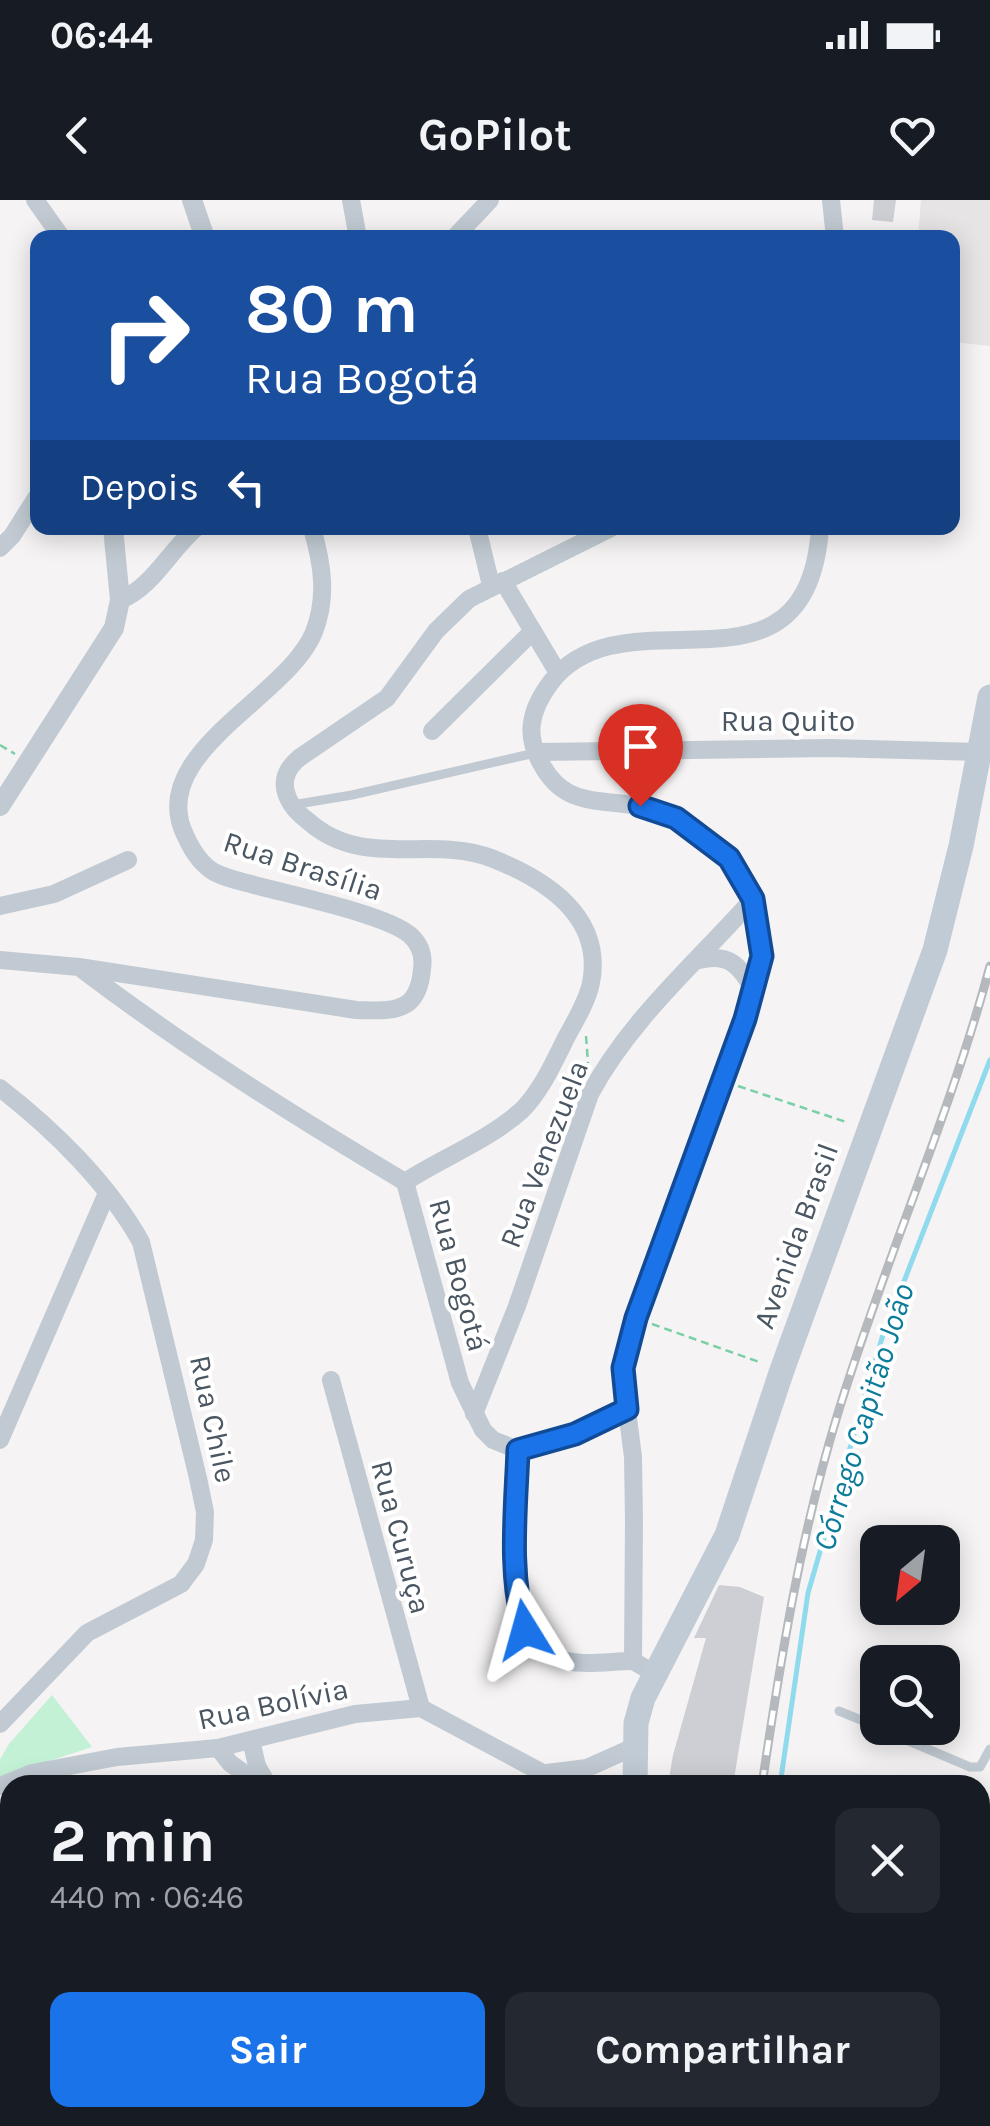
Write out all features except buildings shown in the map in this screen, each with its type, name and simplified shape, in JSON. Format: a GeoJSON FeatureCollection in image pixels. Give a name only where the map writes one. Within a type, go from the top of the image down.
{"type":"FeatureCollection","features":[{"type":"Feature","properties":{"kind":"main road","name":"Avenida Brasil"},"geometry":{"type":"LineString","coordinates":[[635,1775],[643,1667],[727,1535],[782,1370],[935,950],[961,846],[990,697]]}},
{"type":"Feature","properties":{"kind":"street"},"geometry":{"type":"LineString","coordinates":[[36,200],[57,230]]}},
{"type":"Feature","properties":{"kind":"street"},"geometry":{"type":"LineString","coordinates":[[192,200],[202,230]]}},
{"type":"Feature","properties":{"kind":"street"},"geometry":{"type":"LineString","coordinates":[[352,200],[357,230]]}},
{"type":"Feature","properties":{"kind":"street"},"geometry":{"type":"LineString","coordinates":[[462,230],[490,200]]}},
{"type":"Feature","properties":{"kind":"street"},"geometry":{"type":"LineString","coordinates":[[831,200],[834,230]]}},
{"type":"Feature","properties":{"kind":"street"},"geometry":{"type":"LineString","coordinates":[[0,548],[30,508]]}},
{"type":"Feature","properties":{"kind":"street"},"geometry":{"type":"LineString","coordinates":[[0,806],[114,628],[120,600],[113,535]]}},
{"type":"Feature","properties":{"kind":"street"},"geometry":{"type":"LineString","coordinates":[[120,600],[144,586],[190,535]]}},
{"type":"Feature","properties":{"kind":"street","name":"Rua Brasília"},"geometry":{"type":"LineString","coordinates":[[0,960],[80,967],[356,1010],[403,1006],[419,987],[421,950],[408,933],[382,920],[215,873],[193,849],[178,814],[177,795],[202,753],[292,666],[314,634],[322,601],[323,570],[314,535]]}},
{"type":"Feature","properties":{"kind":"street"},"geometry":{"type":"LineString","coordinates":[[480,535],[497,583],[534,632],[558,673]]}},
{"type":"Feature","properties":{"kind":"street"},"geometry":{"type":"LineString","coordinates":[[405,1182],[480,1139],[530,1102],[590,984],[591,944],[580,918],[566,901],[529,876],[487,856],[348,845],[316,828],[292,805],[284,779],[292,764],[387,698],[451,613],[497,583],[596,535]]}},
{"type":"Feature","properties":{"kind":"street"},"geometry":{"type":"LineString","coordinates":[[627,1409],[575,1434],[518,1450],[516,1548],[520,1613],[534,1644],[571,1662],[643,1667],[633,1457],[623,1368],[636,1318],[754,991],[762,956],[753,899],[729,858],[676,818],[640,806],[569,794],[554,782],[537,752],[530,727],[545,690],[558,673],[603,648],[639,642],[748,636],[770,626],[788,614],[809,583],[819,535]]}},
{"type":"Feature","properties":{"kind":"street"},"geometry":{"type":"LineString","coordinates":[[432,732],[534,632]]}},
{"type":"Feature","properties":{"kind":"street","name":"Rua Quito"},"geometry":{"type":"LineString","coordinates":[[537,752],[811,748],[979,752]]}},
{"type":"Feature","properties":{"kind":"street"},"geometry":{"type":"LineString","coordinates":[[0,906],[54,894],[128,860]]}},
{"type":"Feature","properties":{"kind":"street","name":"Rua Venezuela"},"geometry":{"type":"LineString","coordinates":[[474,1414],[517,1306],[590,1094],[624,1040],[753,899]]}},
{"type":"Feature","properties":{"kind":"street"},"geometry":{"type":"LineString","coordinates":[[699,960],[717,956],[733,963],[754,991]]}},
{"type":"Feature","properties":{"kind":"street","name":"Rua Bogotá"},"geometry":{"type":"LineString","coordinates":[[80,967],[155,1025],[405,1182],[460,1383],[483,1430],[493,1440],[518,1450]]}},
{"type":"Feature","properties":{"kind":"street","name":"Rua Chile"},"geometry":{"type":"LineString","coordinates":[[0,1088],[88,1170],[130,1223],[148,1263],[204,1512],[204,1540],[196,1564],[181,1584],[86,1633],[0,1724]]}},
{"type":"Feature","properties":{"kind":"street"},"geometry":{"type":"LineString","coordinates":[[0,1440],[107,1193]]}},
{"type":"Feature","properties":{"kind":"street","name":"Rua Curuça"},"geometry":{"type":"LineString","coordinates":[[331,1380],[421,1708]]}},
{"type":"Feature","properties":{"kind":"street"},"geometry":{"type":"LineString","coordinates":[[421,1708],[549,1775]]}},
{"type":"Feature","properties":{"kind":"street","name":"Rua Bolívia"},"geometry":{"type":"LineString","coordinates":[[27,1775],[117,1757],[218,1748],[355,1714],[421,1708]]}},
{"type":"Feature","properties":{"kind":"street"},"geometry":{"type":"LineString","coordinates":[[251,1740],[262,1775]]}},
{"type":"Feature","properties":{"kind":"street"},"geometry":{"type":"LineString","coordinates":[[546,1773],[588,1768],[634,1747]]}},
{"type":"Feature","properties":{"kind":"street"},"geometry":{"type":"LineString","coordinates":[[218,1748],[246,1775]]}},
{"type":"Feature","properties":{"kind":"lane"},"geometry":{"type":"LineString","coordinates":[[292,805],[537,752]]}},
{"type":"Feature","properties":{"kind":"lane"},"geometry":{"type":"LineString","coordinates":[[839,1711],[860,1720]]}},
{"type":"Feature","properties":{"kind":"lane"},"geometry":{"type":"LineString","coordinates":[[918,1745],[970,1768],[980,1766],[990,1749]]}},
{"type":"Feature","properties":{"kind":"path"},"geometry":{"type":"LineString","coordinates":[[0,745],[10,751]]}},
{"type":"Feature","properties":{"kind":"path"},"geometry":{"type":"LineString","coordinates":[[586,1032],[588,1063]]}},
{"type":"Feature","properties":{"kind":"path"},"geometry":{"type":"LineString","coordinates":[[721,1080],[869,1130]]}},
{"type":"Feature","properties":{"kind":"path"},"geometry":{"type":"LineString","coordinates":[[636,1318],[782,1370]]}},
{"type":"Feature","properties":{"kind":"shaded area"},"geometry":{"type":"Polygon","coordinates":[[[921,200],[990,200],[990,346],[960,343],[960,230],[919,230],[921,200]]]}},
{"type":"Feature","properties":{"kind":"green space"},"geometry":{"type":"Polygon","coordinates":[[[52,1695],[92,1747],[0,1775],[0,1759],[52,1695]]]}},
{"type":"Feature","properties":{"kind":"waterway","name":"Córrego Capitão João"},"geometry":{"type":"LineString","coordinates":[[781,1775],[808,1593],[882,1338],[990,1060]]}},
{"type":"Feature","properties":{"kind":"railway"},"geometry":{"type":"LineString","coordinates":[[764,1775],[793,1597],[825,1459],[990,966]]}},
{"type":"Feature","properties":{"kind":"route"},"geometry":{"type":"LineString","coordinates":[[525,1630],[520,1613],[516,1548],[518,1450],[575,1434],[627,1409],[623,1368],[636,1318],[745,1019],[762,956],[753,899],[729,858],[676,818],[640,806]]}}]}
